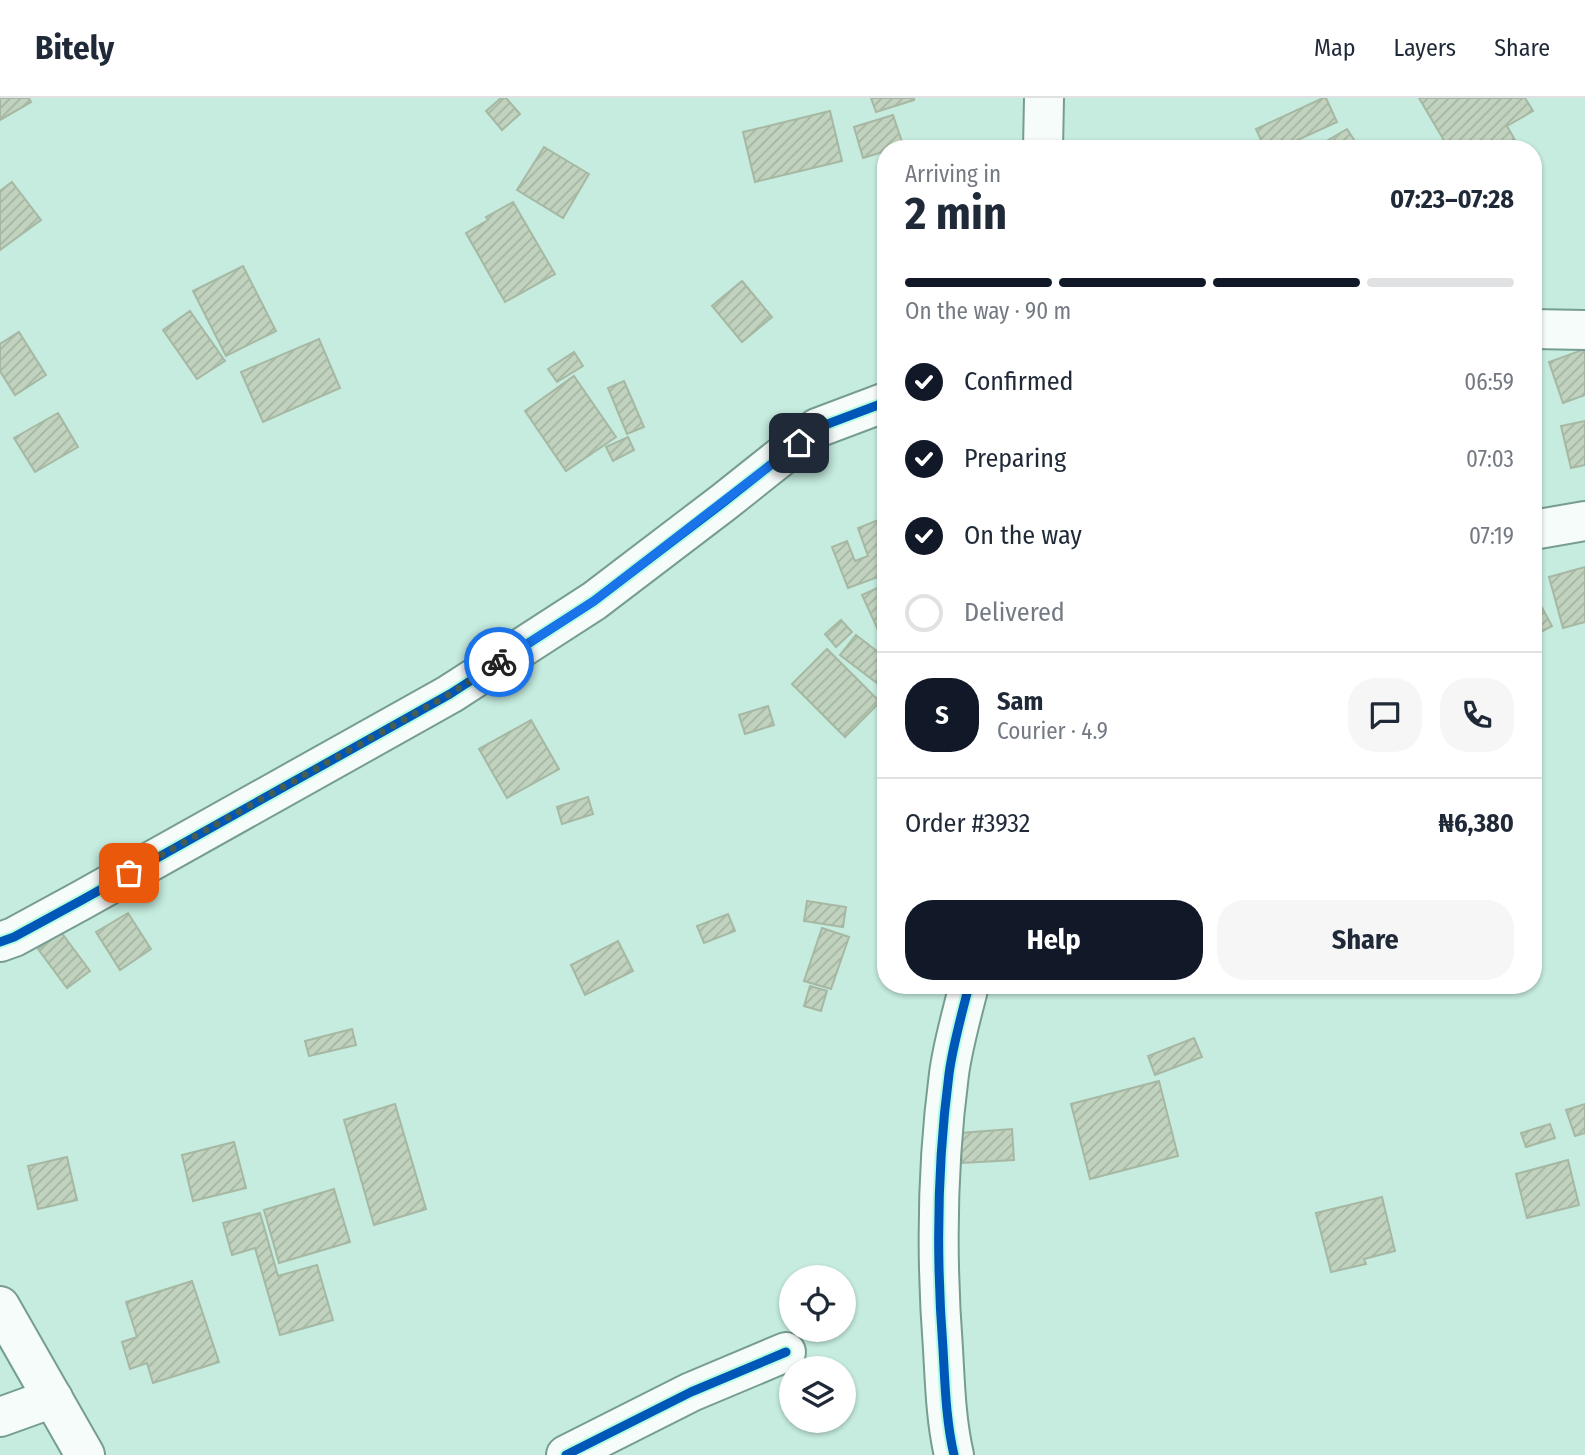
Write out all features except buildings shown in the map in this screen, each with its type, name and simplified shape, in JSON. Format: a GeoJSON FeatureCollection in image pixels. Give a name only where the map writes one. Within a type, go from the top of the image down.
{"type":"FeatureCollection","features":[{"type":"Feature","properties":{"kind":"street"},"geometry":{"type":"LineString","coordinates":[[1043,140],[1044,98]]}},
{"type":"Feature","properties":{"kind":"street"},"geometry":{"type":"LineString","coordinates":[[1542,329],[1585,330]]}},
{"type":"Feature","properties":{"kind":"street"},"geometry":{"type":"LineString","coordinates":[[0,942],[82,900],[450,694],[594,601],[817,428],[877,405]]}},
{"type":"Feature","properties":{"kind":"street"},"geometry":{"type":"LineString","coordinates":[[1542,528],[1585,521]]}},
{"type":"Feature","properties":{"kind":"street"},"geometry":{"type":"LineString","coordinates":[[954,1455],[938,1287],[938,1199],[950,1072],[967,994]]}},
{"type":"Feature","properties":{"kind":"street"},"geometry":{"type":"LineString","coordinates":[[0,1306],[85,1455]]}},
{"type":"Feature","properties":{"kind":"street"},"geometry":{"type":"LineString","coordinates":[[566,1455],[691,1392],[786,1352]]}},
{"type":"Feature","properties":{"kind":"street"},"geometry":{"type":"LineString","coordinates":[[0,1417],[53,1398]]}},
{"type":"Feature","properties":{"kind":"cycle path"},"geometry":{"type":"LineString","coordinates":[[0,942],[82,900],[450,694],[594,601],[817,428],[877,405]]}},
{"type":"Feature","properties":{"kind":"cycle path"},"geometry":{"type":"LineString","coordinates":[[954,1455],[945,1389],[939,1280],[939,1211],[949,1074],[967,994]]}},
{"type":"Feature","properties":{"kind":"cycle path"},"geometry":{"type":"LineString","coordinates":[[566,1455],[691,1392],[786,1352]]}},
{"type":"Feature","properties":{"kind":"way so far"},"geometry":{"type":"LineString","coordinates":[[129,873],[450,694],[499,662]]}},
{"type":"Feature","properties":{"kind":"route"},"geometry":{"type":"LineString","coordinates":[[499,662],[594,601],[799,443]]}}]}
